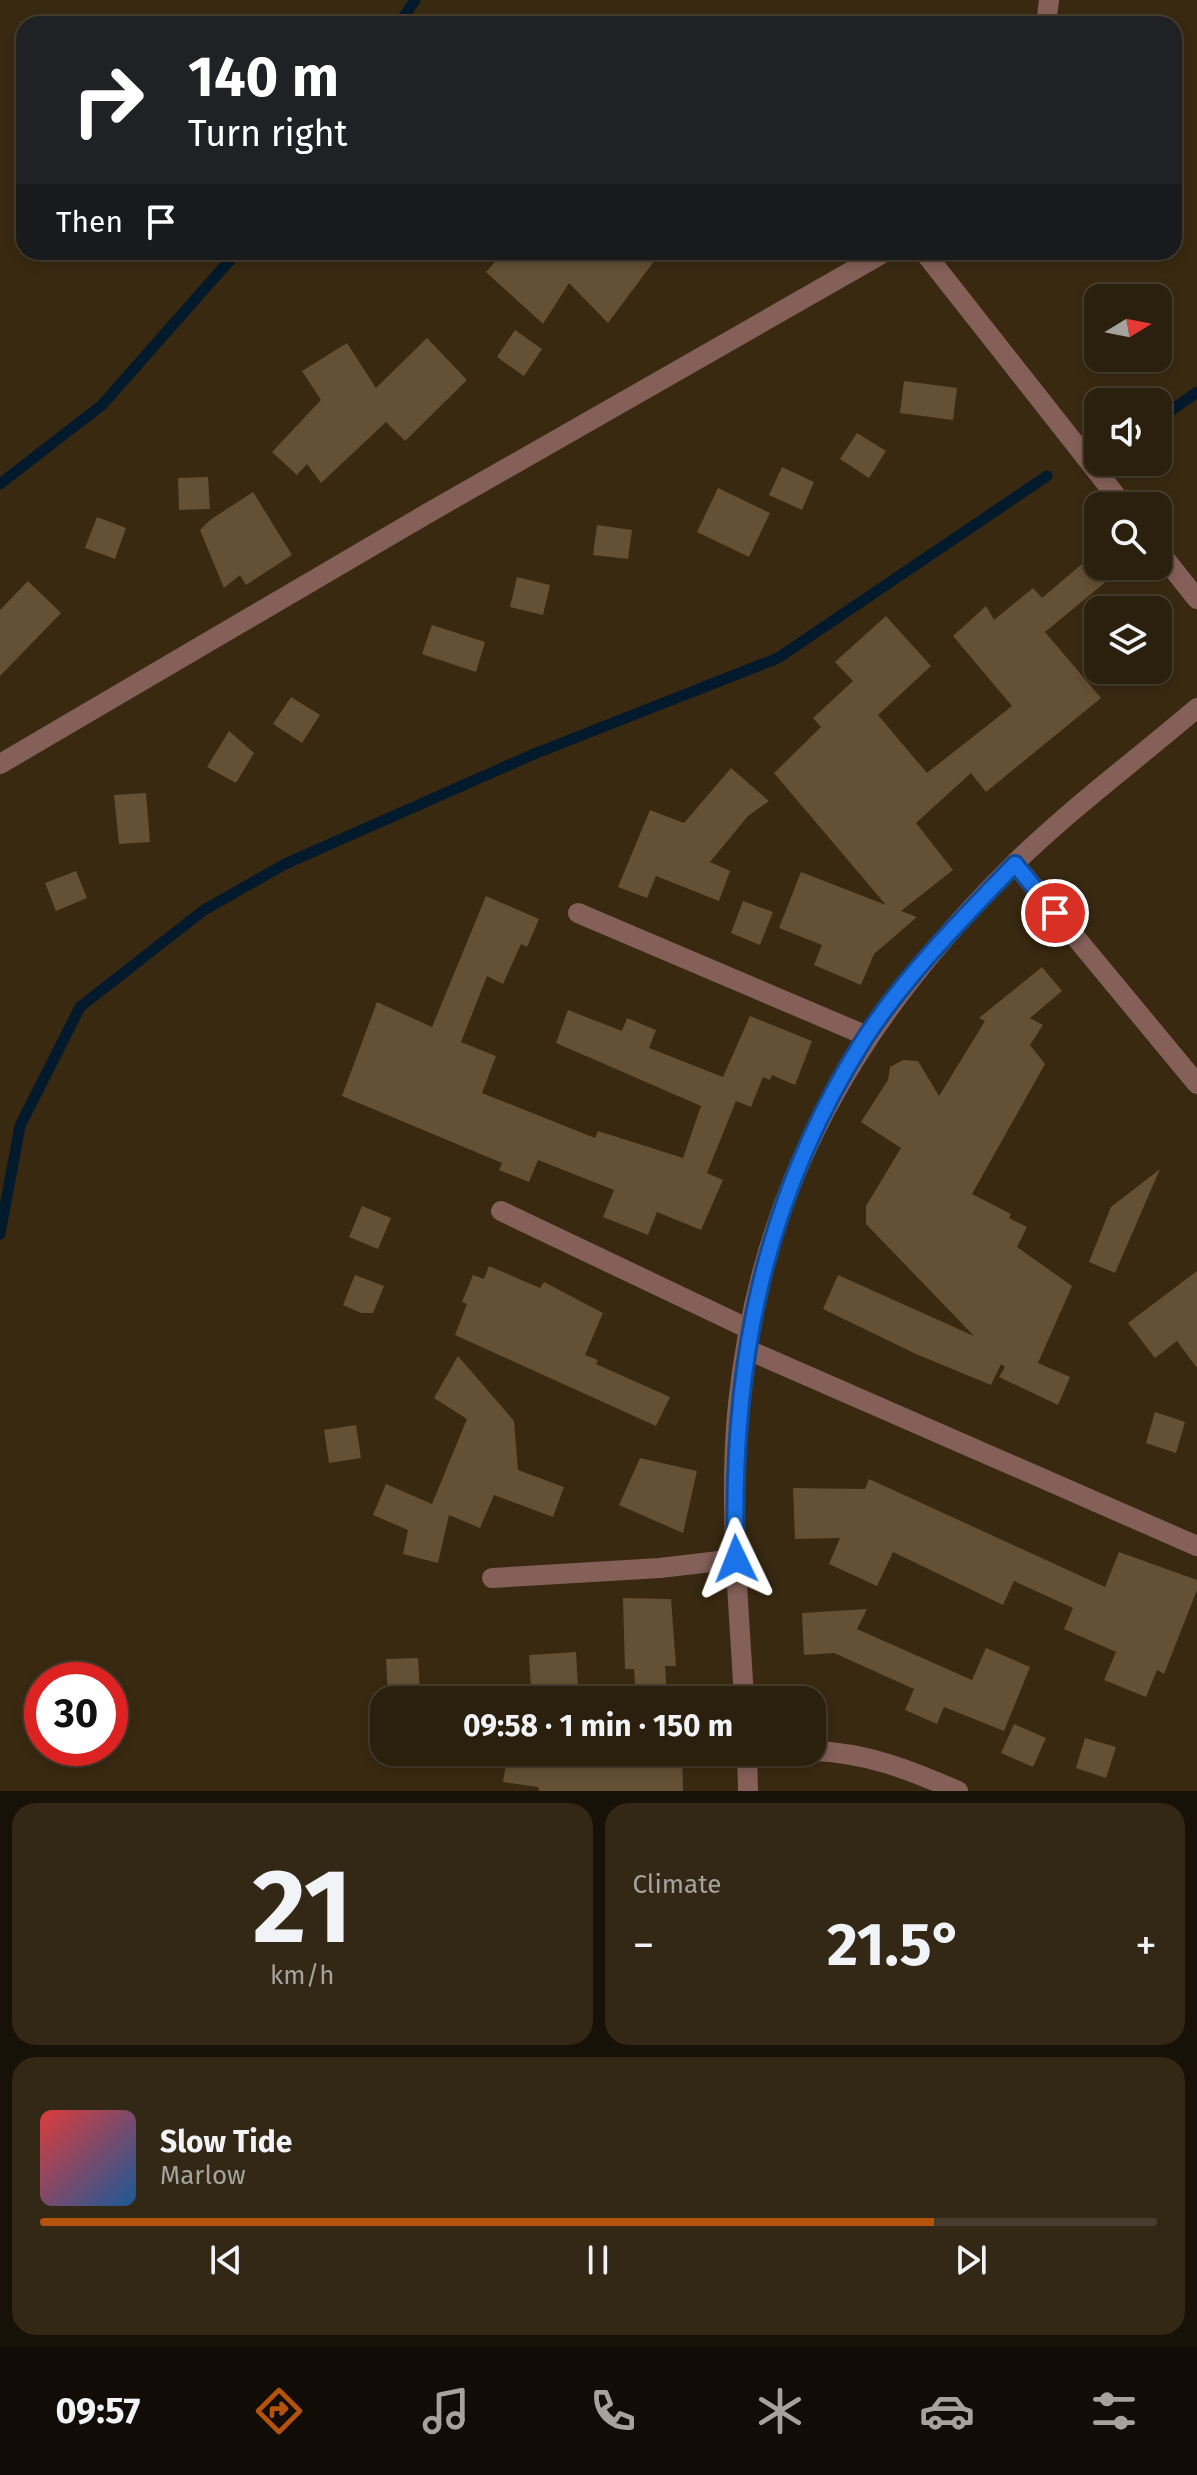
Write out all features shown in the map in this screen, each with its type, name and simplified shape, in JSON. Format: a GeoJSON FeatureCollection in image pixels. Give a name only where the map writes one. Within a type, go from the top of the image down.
{"type":"FeatureCollection","features":[{"type":"Feature","properties":{"kind":"street"},"geometry":{"type":"LineString","coordinates":[[0,764],[423,516],[871,260]]}},
{"type":"Feature","properties":{"kind":"street"},"geometry":{"type":"LineString","coordinates":[[930,260],[1113,492]]}},
{"type":"Feature","properties":{"kind":"street"},"geometry":{"type":"LineString","coordinates":[[1172,568],[1197,599]]}},
{"type":"Feature","properties":{"kind":"street"},"geometry":{"type":"LineString","coordinates":[[743,1686],[734,1481],[747,1339],[790,1189],[840,1080],[867,1036],[926,957],[1015,864],[1197,708]]}},
{"type":"Feature","properties":{"kind":"street"},"geometry":{"type":"LineString","coordinates":[[1015,864],[1197,1084]]}},
{"type":"Feature","properties":{"kind":"street"},"geometry":{"type":"LineString","coordinates":[[578,913],[867,1036]]}},
{"type":"Feature","properties":{"kind":"street"},"geometry":{"type":"LineString","coordinates":[[501,1211],[747,1339],[1197,1546]]}},
{"type":"Feature","properties":{"kind":"street"},"geometry":{"type":"LineString","coordinates":[[492,1578],[660,1568],[736,1559]]}},
{"type":"Feature","properties":{"kind":"street"},"geometry":{"type":"LineString","coordinates":[[826,1751],[886,1762],[958,1791]]}},
{"type":"Feature","properties":{"kind":"street"},"geometry":{"type":"LineString","coordinates":[[747,1766],[748,1791]]}},
{"type":"Feature","properties":{"kind":"building"},"geometry":{"type":"Polygon","coordinates":[[[497,260],[655,260],[608,323],[569,283],[543,324],[486,272],[497,260]]]}},
{"type":"Feature","properties":{"kind":"building"},"geometry":{"type":"Polygon","coordinates":[[[515,330],[542,349],[524,376],[497,357],[515,330]]]}},
{"type":"Feature","properties":{"kind":"building"},"geometry":{"type":"Polygon","coordinates":[[[427,338],[467,380],[405,441],[386,422],[321,483],[307,464],[297,475],[272,452],[321,400],[302,371],[347,343],[376,388],[427,338]]]}},
{"type":"Feature","properties":{"kind":"building"},"geometry":{"type":"Polygon","coordinates":[[[904,381],[957,388],[953,420],[900,413],[904,381]]]}},
{"type":"Feature","properties":{"kind":"building"},"geometry":{"type":"Polygon","coordinates":[[[857,433],[886,451],[869,478],[840,459],[857,433]]]}},
{"type":"Feature","properties":{"kind":"building"},"geometry":{"type":"Polygon","coordinates":[[[782,467],[814,482],[802,510],[769,495],[782,467]]]}},
{"type":"Feature","properties":{"kind":"building"},"geometry":{"type":"Polygon","coordinates":[[[208,477],[210,509],[179,510],[178,478],[208,477]]]}},
{"type":"Feature","properties":{"kind":"building"},"geometry":{"type":"Polygon","coordinates":[[[718,488],[770,513],[749,557],[697,532],[718,488]]]}},
{"type":"Feature","properties":{"kind":"building"},"geometry":{"type":"Polygon","coordinates":[[[253,492],[292,555],[246,585],[240,575],[224,588],[200,530],[253,492]]]}},
{"type":"Feature","properties":{"kind":"building"},"geometry":{"type":"Polygon","coordinates":[[[97,517],[126,528],[115,559],[85,548],[97,517]]]}},
{"type":"Feature","properties":{"kind":"building"},"geometry":{"type":"Polygon","coordinates":[[[597,525],[632,530],[628,559],[593,555],[597,525]]]}},
{"type":"Feature","properties":{"kind":"building"},"geometry":{"type":"Polygon","coordinates":[[[1084,562],[1084,580],[1108,580],[1089,596],[1084,596],[1084,600],[1045,632],[1084,678],[1084,684],[1089,684],[1101,698],[986,792],[971,773],[916,823],[953,870],[901,911],[917,917],[874,954],[861,985],[814,965],[822,945],[779,928],[801,872],[886,905],[774,773],[821,727],[813,718],[853,681],[835,662],[886,616],[931,666],[878,715],[927,773],[1012,706],[953,636],[986,606],[994,620],[1033,588],[1042,598],[1084,562]]]}},
{"type":"Feature","properties":{"kind":"building"},"geometry":{"type":"Polygon","coordinates":[[[517,577],[550,585],[543,615],[510,607],[517,577]]]}},
{"type":"Feature","properties":{"kind":"building"},"geometry":{"type":"Polygon","coordinates":[[[28,581],[61,613],[0,676],[0,610],[28,581]]]}},
{"type":"Feature","properties":{"kind":"building"},"geometry":{"type":"Polygon","coordinates":[[[432,625],[485,642],[476,672],[422,654],[432,625]]]}},
{"type":"Feature","properties":{"kind":"building"},"geometry":{"type":"Polygon","coordinates":[[[291,697],[320,715],[302,743],[273,724],[291,697]]]}},
{"type":"Feature","properties":{"kind":"building"},"geometry":{"type":"Polygon","coordinates":[[[229,731],[254,753],[236,783],[207,767],[229,731]]]}},
{"type":"Feature","properties":{"kind":"building"},"geometry":{"type":"Polygon","coordinates":[[[731,768],[769,801],[748,816],[710,862],[730,871],[719,901],[656,876],[647,898],[618,887],[650,810],[684,823],[731,768]]]}},
{"type":"Feature","properties":{"kind":"building"},"geometry":{"type":"Polygon","coordinates":[[[146,793],[150,842],[119,844],[114,795],[146,793]]]}},
{"type":"Feature","properties":{"kind":"building"},"geometry":{"type":"Polygon","coordinates":[[[76,871],[87,898],[56,911],[45,883],[76,871]]]}},
{"type":"Feature","properties":{"kind":"building"},"geometry":{"type":"Polygon","coordinates":[[[486,896],[539,919],[527,947],[521,944],[503,984],[487,976],[461,1042],[496,1056],[482,1093],[595,1138],[598,1131],[683,1158],[701,1106],[556,1043],[568,1010],[622,1031],[627,1018],[656,1030],[649,1048],[723,1077],[750,1016],[812,1041],[795,1085],[772,1075],[770,1080],[763,1077],[751,1107],[736,1101],[707,1173],[723,1180],[701,1230],[657,1212],[648,1235],[603,1217],[614,1190],[538,1160],[529,1182],[499,1170],[502,1163],[342,1096],[377,1002],[432,1027],[486,896]]]}},
{"type":"Feature","properties":{"kind":"building"},"geometry":{"type":"Polygon","coordinates":[[[743,901],[773,912],[760,945],[731,933],[743,901]]]}},
{"type":"Feature","properties":{"kind":"building"},"geometry":{"type":"Polygon","coordinates":[[[1042,967],[1062,991],[1030,1018],[1043,1025],[1030,1045],[1045,1064],[972,1194],[1011,1214],[1009,1218],[1027,1227],[1017,1247],[1072,1286],[1038,1363],[1070,1377],[1058,1405],[999,1377],[1005,1367],[1001,1364],[991,1385],[916,1354],[823,1309],[838,1275],[974,1336],[866,1224],[866,1206],[901,1148],[861,1122],[888,1080],[890,1067],[903,1060],[918,1061],[939,1096],[985,1021],[979,1018],[1042,967]]]}},
{"type":"Feature","properties":{"kind":"building"},"geometry":{"type":"Polygon","coordinates":[[[1160,1169],[1115,1273],[1089,1262],[1111,1207],[1160,1169]]]}},
{"type":"Feature","properties":{"kind":"building"},"geometry":{"type":"Polygon","coordinates":[[[362,1206],[391,1218],[378,1249],[349,1237],[362,1206]]]}},
{"type":"Feature","properties":{"kind":"building"},"geometry":{"type":"Polygon","coordinates":[[[489,1266],[540,1288],[544,1282],[603,1313],[585,1355],[598,1360],[596,1364],[670,1397],[656,1426],[455,1335],[467,1304],[462,1302],[473,1275],[484,1279],[489,1266]]]}},
{"type":"Feature","properties":{"kind":"building"},"geometry":{"type":"Polygon","coordinates":[[[1197,1271],[1197,1368],[1177,1341],[1155,1358],[1128,1323],[1197,1271]]]}},
{"type":"Feature","properties":{"kind":"building"},"geometry":{"type":"Polygon","coordinates":[[[355,1275],[384,1286],[373,1313],[361,1313],[343,1305],[355,1275]]]}},
{"type":"Feature","properties":{"kind":"building"},"geometry":{"type":"Polygon","coordinates":[[[458,1356],[514,1421],[518,1470],[564,1487],[553,1517],[494,1495],[480,1528],[449,1515],[438,1563],[403,1554],[408,1530],[373,1515],[386,1484],[432,1504],[467,1419],[434,1398],[458,1356]]]}},
{"type":"Feature","properties":{"kind":"building"},"geometry":{"type":"Polygon","coordinates":[[[1155,1412],[1185,1422],[1176,1453],[1146,1443],[1155,1412]]]}},
{"type":"Feature","properties":{"kind":"building"},"geometry":{"type":"Polygon","coordinates":[[[356,1425],[361,1458],[329,1463],[324,1430],[356,1425]]]}},
{"type":"Feature","properties":{"kind":"building"},"geometry":{"type":"Polygon","coordinates":[[[640,1458],[697,1471],[683,1533],[619,1505],[640,1458]]]}},
{"type":"Feature","properties":{"kind":"building"},"geometry":{"type":"Polygon","coordinates":[[[869,1479],[1105,1587],[1119,1552],[1197,1580],[1197,1590],[1164,1674],[1157,1670],[1146,1697],[1104,1680],[1116,1652],[1064,1629],[1073,1608],[1014,1581],[1003,1605],[893,1552],[877,1586],[829,1564],[840,1538],[795,1539],[793,1488],[865,1489],[869,1479]]]}},
{"type":"Feature","properties":{"kind":"building"},"geometry":{"type":"Polygon","coordinates":[[[623,1598],[671,1599],[676,1666],[665,1666],[666,1686],[635,1686],[634,1669],[625,1669],[623,1598]]]}},
{"type":"Feature","properties":{"kind":"building"},"geometry":{"type":"Polygon","coordinates":[[[867,1609],[857,1629],[972,1680],[986,1648],[1030,1667],[1004,1731],[944,1707],[937,1724],[905,1710],[914,1689],[834,1653],[804,1655],[802,1613],[867,1609]]]}},
{"type":"Feature","properties":{"kind":"building"},"geometry":{"type":"Polygon","coordinates":[[[576,1652],[578,1685],[531,1686],[529,1655],[576,1652]]]}},
{"type":"Feature","properties":{"kind":"building"},"geometry":{"type":"Polygon","coordinates":[[[418,1658],[420,1686],[388,1686],[386,1659],[418,1658]]]}},
{"type":"Feature","properties":{"kind":"building"},"geometry":{"type":"Polygon","coordinates":[[[1014,1724],[1046,1738],[1033,1767],[1001,1753],[1014,1724]]]}},
{"type":"Feature","properties":{"kind":"building"},"geometry":{"type":"Polygon","coordinates":[[[1085,1738],[1116,1747],[1106,1778],[1076,1768],[1085,1738]]]}},
{"type":"Feature","properties":{"kind":"building"},"geometry":{"type":"Polygon","coordinates":[[[506,1766],[682,1766],[683,1791],[539,1791],[538,1787],[503,1782],[506,1766]]]}},
{"type":"Feature","properties":{"kind":"waterway"},"geometry":{"type":"LineString","coordinates":[[404,16],[415,0]]}},
{"type":"Feature","properties":{"kind":"waterway"},"geometry":{"type":"LineString","coordinates":[[0,484],[102,405],[230,260]]}},
{"type":"Feature","properties":{"kind":"waterway"},"geometry":{"type":"LineString","coordinates":[[1172,410],[1197,392]]}},
{"type":"Feature","properties":{"kind":"waterway"},"geometry":{"type":"LineString","coordinates":[[0,1234],[20,1126],[80,1007],[204,910],[285,864],[534,754],[778,658],[1047,476]]}},
{"type":"Feature","properties":{"kind":"route"},"geometry":{"type":"LineString","coordinates":[[736,1559],[734,1481],[738,1404],[749,1329],[759,1286],[807,1146],[840,1080],[867,1036],[926,957],[1015,864],[1055,913]]}}]}
